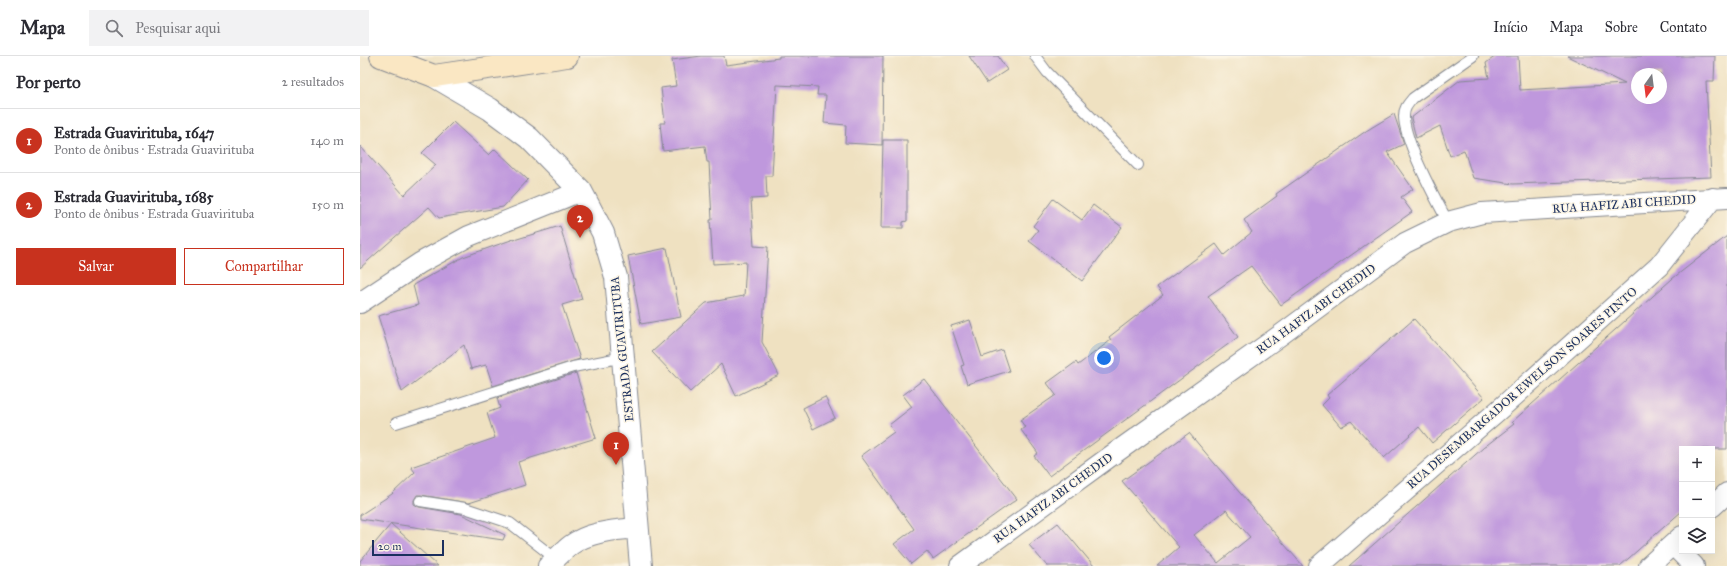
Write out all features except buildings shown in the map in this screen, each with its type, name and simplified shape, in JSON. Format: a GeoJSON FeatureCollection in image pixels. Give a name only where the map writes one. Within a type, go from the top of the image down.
{"type":"FeatureCollection","features":[{"type":"Feature","properties":{"kind":"main road","name":"ESTRADA GUAVIRITUBA"},"geometry":{"type":"LineString","coordinates":[[381,56],[434,76]]}},
{"type":"Feature","properties":{"kind":"main road"},"geometry":{"type":"LineString","coordinates":[[434,76],[530,59],[566,56]]}},
{"type":"Feature","properties":{"kind":"street","name":"ESTRADA GUAVIRITUBA"},"geometry":{"type":"LineString","coordinates":[[434,76],[490,109],[529,138],[581,191],[603,233],[616,277],[641,566]]}},
{"type":"Feature","properties":{"kind":"street"},"geometry":{"type":"LineString","coordinates":[[360,303],[420,263],[469,236],[581,191]]}},
{"type":"Feature","properties":{"kind":"street","name":"RUA HAFIZ ABI CHEDID"},"geometry":{"type":"LineString","coordinates":[[960,566],[1282,334],[1405,243],[1448,222],[1482,213],[1720,198]]}},
{"type":"Feature","properties":{"kind":"street","name":"RUA DESEMBARGADOR EWELSON SOARES PINTO"},"geometry":{"type":"LineString","coordinates":[[1319,566],[1501,408],[1659,266],[1720,198]]}},
{"type":"Feature","properties":{"kind":"street"},"geometry":{"type":"LineString","coordinates":[[1715,504],[1727,493]]}},
{"type":"Feature","properties":{"kind":"street"},"geometry":{"type":"LineString","coordinates":[[552,563],[572,544],[588,536],[638,528]]}},
{"type":"Feature","properties":{"kind":"street"},"geometry":{"type":"LineString","coordinates":[[1649,566],[1677,540],[1694,566]]}},
{"type":"Feature","properties":{"kind":"lane"},"geometry":{"type":"LineString","coordinates":[[1035,56],[1047,72],[1138,165]]}},
{"type":"Feature","properties":{"kind":"lane"},"geometry":{"type":"LineString","coordinates":[[1448,222],[1435,197],[1407,133],[1404,117],[1406,106],[1413,98],[1473,56]]}},
{"type":"Feature","properties":{"kind":"lane"},"geometry":{"type":"LineString","coordinates":[[396,423],[573,367],[624,357]]}},
{"type":"Feature","properties":{"kind":"lane"},"geometry":{"type":"LineString","coordinates":[[420,501],[465,508],[510,523],[552,563]]}},
{"type":"Feature","properties":{"kind":"place","name":"Estrada Guavirituba, 1685"},"geometry":{"type":"Point","coordinates":[580,238]}},
{"type":"Feature","properties":{"kind":"place","name":"Estrada Guavirituba, 1647"},"geometry":{"type":"Point","coordinates":[616,465]}}]}
